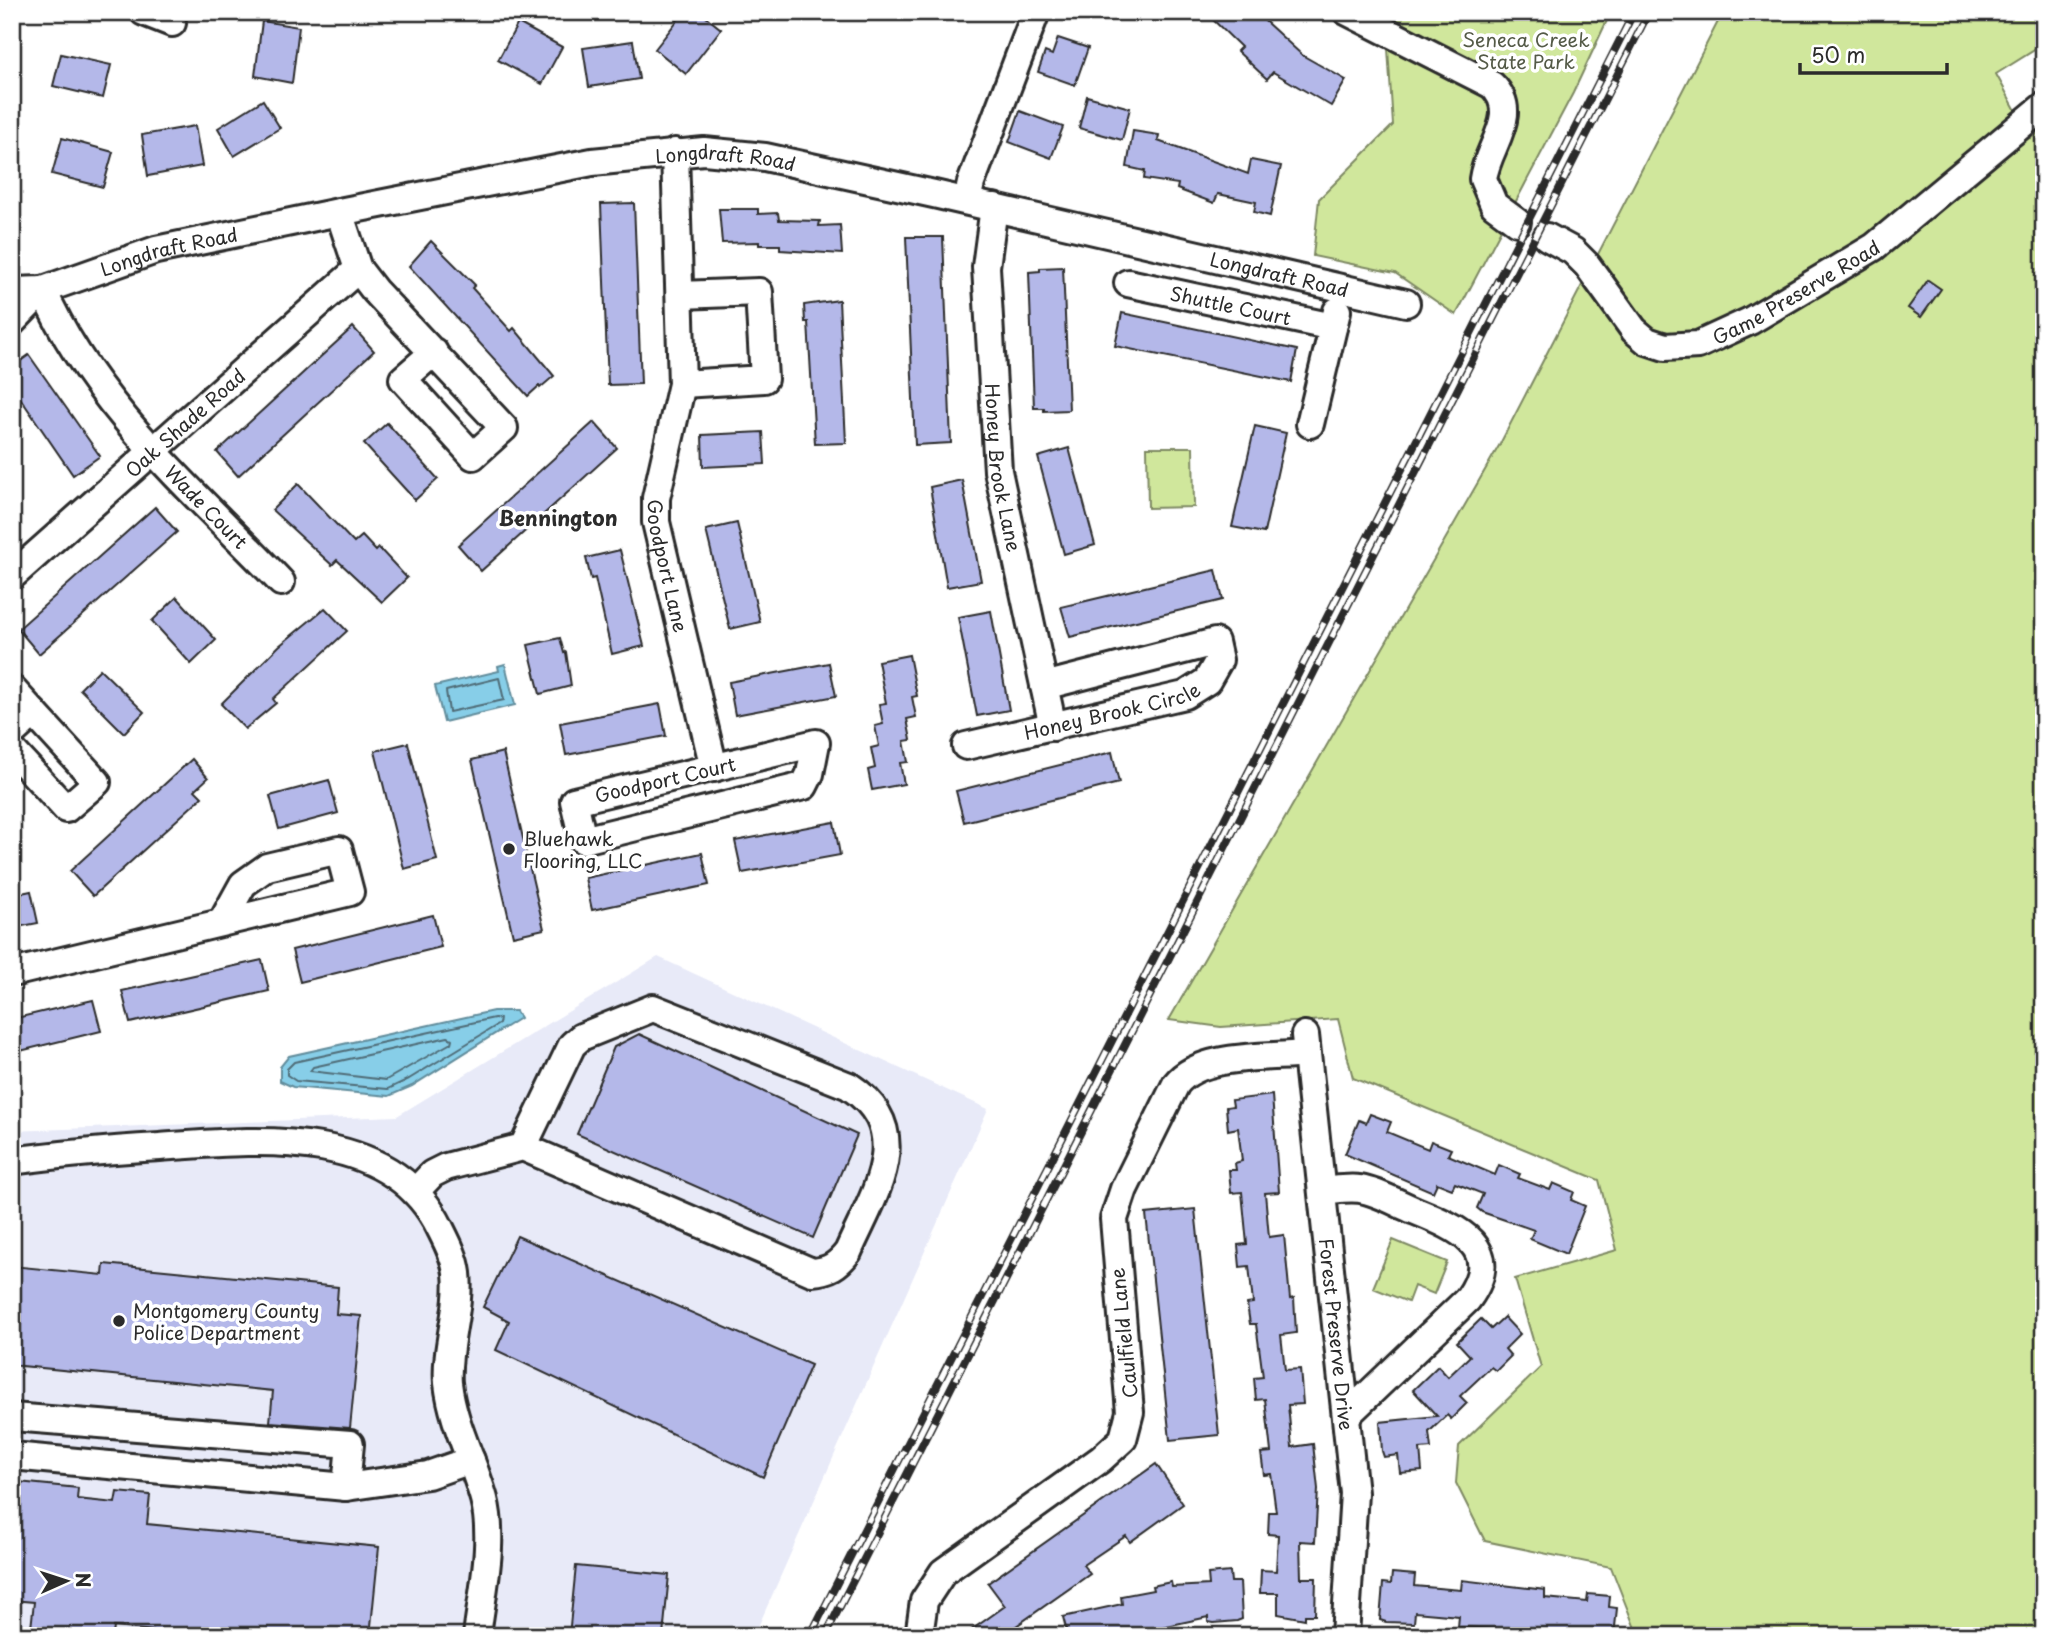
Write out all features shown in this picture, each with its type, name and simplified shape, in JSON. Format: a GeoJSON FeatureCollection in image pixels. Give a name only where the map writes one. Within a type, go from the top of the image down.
{"type":"FeatureCollection","features":[{"type":"Feature","properties":{"kind":"street"},"geometry":{"type":"LineString","coordinates":[[144,12],[172,23]]}},
{"type":"Feature","properties":{"kind":"street"},"geometry":{"type":"LineString","coordinates":[[967,201],[971,183],[1036,12]]}},
{"type":"Feature","properties":{"kind":"street"},"geometry":{"type":"LineString","coordinates":[[1348,12],[1499,91],[1506,111],[1483,179],[1494,205],[1517,222]]}},
{"type":"Feature","properties":{"kind":"street","name":"Game Preserve Road"},"geometry":{"type":"LineString","coordinates":[[1547,237],[1573,251],[1587,265],[1634,330],[1647,341],[1665,347],[1698,345],[1750,321],[1874,247],[2044,106]]}},
{"type":"Feature","properties":{"kind":"street","name":"Longdraft Road"},"geometry":{"type":"LineString","coordinates":[[12,291],[43,290],[156,250],[592,162],[675,152],[765,158],[994,207],[1406,303]]}},
{"type":"Feature","properties":{"kind":"street","name":"Goodport Lane"},"geometry":{"type":"LineString","coordinates":[[675,152],[682,384],[656,498],[656,522],[714,768]]}},
{"type":"Feature","properties":{"kind":"street","name":"Honey Brook Lane"},"geometry":{"type":"LineString","coordinates":[[994,207],[986,267],[994,439],[1053,727]]}},
{"type":"Feature","properties":{"kind":"street"},"geometry":{"type":"LineString","coordinates":[[339,212],[359,269],[375,291],[434,352]]}},
{"type":"Feature","properties":{"kind":"street","name":"Oak Shade Road"},"geometry":{"type":"LineString","coordinates":[[12,576],[359,269]]}},
{"type":"Feature","properties":{"kind":"street","name":"Shuttle Court"},"geometry":{"type":"LineString","coordinates":[[1128,283],[1333,327]]}},
{"type":"Feature","properties":{"kind":"street"},"geometry":{"type":"LineString","coordinates":[[1310,424],[1343,289]]}},
{"type":"Feature","properties":{"kind":"street","name":"Longdraft Road"},"geometry":{"type":"LineString","coordinates":[[12,322],[43,290]]}},
{"type":"Feature","properties":{"kind":"street","name":"Wade Court"},"geometry":{"type":"LineString","coordinates":[[43,290],[53,314],[95,381],[153,452],[281,582]]}},
{"type":"Feature","properties":{"kind":"street"},"geometry":{"type":"LineString","coordinates":[[680,295],[759,292],[764,379],[682,384]]}},
{"type":"Feature","properties":{"kind":"street","name":"Honey Brook Circle"},"geometry":{"type":"LineString","coordinates":[[966,746],[1185,695],[1207,681],[1219,660],[1215,642],[1044,686]]}},
{"type":"Feature","properties":{"kind":"street"},"geometry":{"type":"LineString","coordinates":[[12,689],[97,782],[66,809],[12,750]]}},
{"type":"Feature","properties":{"kind":"street"},"geometry":{"type":"LineString","coordinates":[[12,733],[34,713]]}},
{"type":"Feature","properties":{"kind":"street","name":"Goodport Court"},"geometry":{"type":"LineString","coordinates":[[816,743],[810,774],[804,786],[583,840],[574,801],[714,768],[816,743]]}},
{"type":"Feature","properties":{"kind":"street"},"geometry":{"type":"LineString","coordinates":[[12,973],[222,922]]}},
{"type":"Feature","properties":{"kind":"street"},"geometry":{"type":"LineString","coordinates":[[415,1192],[432,1174],[446,1167],[523,1147],[812,1272],[825,1271],[840,1263],[848,1252],[885,1168],[887,1150],[884,1126],[864,1097],[849,1086],[663,1009],[653,1008],[582,1037],[572,1045],[523,1147]]}},
{"type":"Feature","properties":{"kind":"street","name":"Forest Preserve Drive"},"geometry":{"type":"LineString","coordinates":[[1306,1045],[1354,1506],[1345,1636]]}},
{"type":"Feature","properties":{"kind":"street","name":"Caulfield Lane"},"geometry":{"type":"LineString","coordinates":[[919,1636],[924,1601],[943,1572],[1101,1459],[1116,1447],[1127,1430],[1130,1401],[1115,1255],[1114,1219],[1124,1189],[1176,1084],[1183,1075],[1206,1064],[1306,1045]]}},
{"type":"Feature","properties":{"kind":"street"},"geometry":{"type":"LineString","coordinates":[[12,1161],[214,1143],[295,1142],[336,1150],[377,1164],[415,1192],[436,1218],[451,1249],[457,1273],[448,1380],[453,1416],[484,1501],[488,1527],[477,1636]]}},
{"type":"Feature","properties":{"kind":"street"},"geometry":{"type":"LineString","coordinates":[[1322,1191],[1352,1188],[1368,1191],[1454,1227],[1477,1247],[1480,1266],[1477,1283],[1468,1299],[1346,1416]]}},
{"type":"Feature","properties":{"kind":"street"},"geometry":{"type":"LineString","coordinates":[[12,1417],[349,1444],[346,1487]]}},
{"type":"Feature","properties":{"kind":"street"},"geometry":{"type":"LineString","coordinates":[[12,1455],[346,1487],[428,1475],[471,1460]]}},
{"type":"Feature","properties":{"kind":"shaded area"},"geometry":{"type":"Polygon","coordinates":[[[658,957],[988,1109],[754,1636],[12,1636],[12,1131],[397,1116],[658,957]]]}},
{"type":"Feature","properties":{"kind":"green space","name":"Seneca Creek State Park"},"geometry":{"type":"Polygon","coordinates":[[[1380,12],[1611,12],[1573,93],[1456,315],[1395,273],[1313,256],[1319,199],[1393,125],[1386,18],[1380,12]]]}},
{"type":"Feature","properties":{"kind":"green space"},"geometry":{"type":"Polygon","coordinates":[[[1723,12],[2044,12],[2044,44],[1996,74],[2031,138],[2044,129],[2044,1636],[1638,1636],[1611,1567],[1485,1541],[1456,1483],[1459,1446],[1541,1367],[1515,1279],[1617,1250],[1599,1180],[1353,1078],[1338,1019],[1221,1027],[1169,1020],[1500,444],[1723,12]]]}},
{"type":"Feature","properties":{"kind":"green space"},"geometry":{"type":"Polygon","coordinates":[[[1147,447],[1193,447],[1194,507],[1148,508],[1147,447]]]}},
{"type":"Feature","properties":{"kind":"green space"},"geometry":{"type":"Polygon","coordinates":[[[1393,1240],[1447,1262],[1434,1294],[1414,1286],[1408,1302],[1373,1288],[1393,1240]]]}},
{"type":"Feature","properties":{"kind":"water"},"geometry":{"type":"Polygon","coordinates":[[[505,664],[515,705],[444,722],[435,686],[499,671],[498,666],[505,664]]]}},
{"type":"Feature","properties":{"kind":"water"},"geometry":{"type":"Polygon","coordinates":[[[493,1011],[516,1011],[520,1018],[412,1086],[389,1096],[293,1087],[280,1081],[280,1067],[289,1056],[493,1011]]]}},
{"type":"Feature","properties":{"kind":"building"},"geometry":{"type":"Polygon","coordinates":[[[684,12],[700,12],[721,29],[686,74],[655,49],[684,12]]]}},
{"type":"Feature","properties":{"kind":"building"},"geometry":{"type":"Polygon","coordinates":[[[1205,12],[1255,12],[1302,55],[1346,80],[1331,106],[1273,72],[1267,79],[1237,51],[1241,47],[1205,12]]]}},
{"type":"Feature","properties":{"kind":"building"},"geometry":{"type":"Polygon","coordinates":[[[262,21],[299,27],[292,83],[255,76],[262,21]]]}},
{"type":"Feature","properties":{"kind":"building"},"geometry":{"type":"Polygon","coordinates":[[[518,23],[562,47],[542,84],[498,60],[518,23]]]}},
{"type":"Feature","properties":{"kind":"building"},"geometry":{"type":"Polygon","coordinates":[[[1058,38],[1088,48],[1075,85],[1038,72],[1045,52],[1052,55],[1058,38]]]}},
{"type":"Feature","properties":{"kind":"building"},"geometry":{"type":"Polygon","coordinates":[[[633,41],[639,79],[589,87],[583,48],[633,41]]]}},
{"type":"Feature","properties":{"kind":"building"},"geometry":{"type":"Polygon","coordinates":[[[61,54],[111,65],[103,98],[53,86],[61,54]]]}},
{"type":"Feature","properties":{"kind":"building"},"geometry":{"type":"Polygon","coordinates":[[[1087,96],[1130,108],[1122,140],[1079,128],[1087,96]]]}},
{"type":"Feature","properties":{"kind":"building"},"geometry":{"type":"Polygon","coordinates":[[[263,100],[280,128],[234,156],[218,128],[263,100]]]}},
{"type":"Feature","properties":{"kind":"building"},"geometry":{"type":"Polygon","coordinates":[[[1020,111],[1063,127],[1051,158],[1009,142],[1020,111]]]}},
{"type":"Feature","properties":{"kind":"building"},"geometry":{"type":"Polygon","coordinates":[[[195,126],[202,166],[148,176],[142,135],[195,126]]]}},
{"type":"Feature","properties":{"kind":"building"},"geometry":{"type":"Polygon","coordinates":[[[1133,131],[1159,135],[1158,141],[1248,174],[1251,160],[1281,166],[1270,216],[1254,212],[1256,202],[1218,194],[1214,203],[1177,189],[1178,184],[1144,179],[1145,171],[1127,167],[1133,131]]]}},
{"type":"Feature","properties":{"kind":"building"},"geometry":{"type":"Polygon","coordinates":[[[62,138],[113,152],[103,187],[52,174],[62,138]]]}},
{"type":"Feature","properties":{"kind":"building"},"geometry":{"type":"Polygon","coordinates":[[[634,203],[641,384],[608,385],[601,204],[634,203]]]}},
{"type":"Feature","properties":{"kind":"building"},"geometry":{"type":"Polygon","coordinates":[[[719,209],[758,209],[758,214],[778,213],[779,220],[820,221],[819,226],[840,225],[842,254],[780,250],[780,245],[759,245],[759,242],[722,243],[719,209]]]}},
{"type":"Feature","properties":{"kind":"building"},"geometry":{"type":"Polygon","coordinates":[[[906,237],[943,237],[951,443],[915,445],[906,237]]]}},
{"type":"Feature","properties":{"kind":"building"},"geometry":{"type":"Polygon","coordinates":[[[431,241],[475,285],[472,288],[511,331],[514,328],[554,376],[540,388],[539,386],[528,396],[409,266],[431,241]]]}},
{"type":"Feature","properties":{"kind":"building"},"geometry":{"type":"Polygon","coordinates":[[[1063,267],[1069,410],[1044,411],[1044,408],[1034,408],[1029,272],[1040,271],[1040,268],[1063,267]]]}},
{"type":"Feature","properties":{"kind":"building"},"geometry":{"type":"Polygon","coordinates":[[[1928,280],[1941,289],[1921,317],[1908,308],[1928,280]]]}},
{"type":"Feature","properties":{"kind":"building"},"geometry":{"type":"Polygon","coordinates":[[[839,300],[846,443],[815,444],[808,322],[805,322],[804,305],[839,300]]]}},
{"type":"Feature","properties":{"kind":"building"},"geometry":{"type":"Polygon","coordinates":[[[1122,313],[1297,350],[1291,382],[1115,346],[1122,313]]]}},
{"type":"Feature","properties":{"kind":"building"},"geometry":{"type":"Polygon","coordinates":[[[353,327],[374,351],[238,476],[217,452],[353,327]]]}},
{"type":"Feature","properties":{"kind":"building"},"geometry":{"type":"Polygon","coordinates":[[[29,355],[100,456],[73,475],[12,386],[12,367],[29,355]]]}},
{"type":"Feature","properties":{"kind":"building"},"geometry":{"type":"Polygon","coordinates":[[[594,422],[617,448],[481,571],[458,545],[594,422]]]}},
{"type":"Feature","properties":{"kind":"building"},"geometry":{"type":"Polygon","coordinates":[[[387,423],[438,479],[415,500],[364,444],[387,423]]]}},
{"type":"Feature","properties":{"kind":"building"},"geometry":{"type":"Polygon","coordinates":[[[1255,426],[1286,433],[1264,533],[1232,527],[1255,426]]]}},
{"type":"Feature","properties":{"kind":"building"},"geometry":{"type":"Polygon","coordinates":[[[763,432],[765,464],[703,467],[702,435],[763,432]]]}},
{"type":"Feature","properties":{"kind":"building"},"geometry":{"type":"Polygon","coordinates":[[[1069,448],[1095,545],[1064,554],[1038,457],[1069,448]]]}},
{"type":"Feature","properties":{"kind":"building"},"geometry":{"type":"Polygon","coordinates":[[[962,480],[981,581],[947,587],[930,487],[962,480]]]}},
{"type":"Feature","properties":{"kind":"building"},"geometry":{"type":"Polygon","coordinates":[[[298,484],[354,543],[362,536],[376,551],[379,548],[407,578],[382,602],[337,560],[332,565],[272,510],[298,484]]]}},
{"type":"Feature","properties":{"kind":"building"},"geometry":{"type":"Polygon","coordinates":[[[155,507],[177,532],[39,654],[18,629],[155,507]]]}},
{"type":"Feature","properties":{"kind":"building"},"geometry":{"type":"Polygon","coordinates":[[[737,523],[760,622],[730,629],[706,530],[737,523]]]}},
{"type":"Feature","properties":{"kind":"building"},"geometry":{"type":"Polygon","coordinates":[[[620,550],[644,646],[612,654],[595,578],[591,579],[586,558],[620,550]]]}},
{"type":"Feature","properties":{"kind":"building"},"geometry":{"type":"Polygon","coordinates":[[[1216,570],[1223,600],[1070,637],[1061,607],[1216,570]]]}},
{"type":"Feature","properties":{"kind":"building"},"geometry":{"type":"Polygon","coordinates":[[[177,597],[216,640],[191,664],[152,621],[177,597]]]}},
{"type":"Feature","properties":{"kind":"building"},"geometry":{"type":"Polygon","coordinates":[[[325,608],[347,631],[273,699],[276,703],[245,729],[221,704],[279,646],[325,608]]]}},
{"type":"Feature","properties":{"kind":"building"},"geometry":{"type":"Polygon","coordinates":[[[991,611],[1009,710],[977,716],[958,617],[991,611]]]}},
{"type":"Feature","properties":{"kind":"building"},"geometry":{"type":"Polygon","coordinates":[[[560,638],[564,653],[566,652],[571,686],[540,694],[528,645],[560,638]]]}},
{"type":"Feature","properties":{"kind":"building"},"geometry":{"type":"Polygon","coordinates":[[[909,655],[917,696],[912,697],[916,717],[907,719],[911,740],[904,741],[908,762],[900,763],[904,784],[872,790],[868,770],[875,768],[871,748],[879,746],[875,726],[883,724],[879,704],[886,703],[878,661],[909,655]]]}},
{"type":"Feature","properties":{"kind":"building"},"geometry":{"type":"Polygon","coordinates":[[[829,663],[836,696],[735,715],[729,682],[829,663]]]}},
{"type":"Feature","properties":{"kind":"building"},"geometry":{"type":"Polygon","coordinates":[[[100,669],[144,712],[124,733],[80,689],[100,669]]]}},
{"type":"Feature","properties":{"kind":"building"},"geometry":{"type":"Polygon","coordinates":[[[660,704],[666,736],[566,755],[560,723],[660,704]]]}},
{"type":"Feature","properties":{"kind":"building"},"geometry":{"type":"Polygon","coordinates":[[[408,743],[437,860],[404,869],[375,751],[408,743]]]}},
{"type":"Feature","properties":{"kind":"building"},"geometry":{"type":"Polygon","coordinates":[[[503,752],[544,929],[513,936],[472,760],[503,752]]]}},
{"type":"Feature","properties":{"kind":"building"},"geometry":{"type":"Polygon","coordinates":[[[1112,752],[1119,783],[964,822],[956,791],[1112,752]]]}},
{"type":"Feature","properties":{"kind":"building"},"geometry":{"type":"Polygon","coordinates":[[[192,759],[208,778],[195,790],[202,797],[93,896],[70,871],[192,759]]]}},
{"type":"Feature","properties":{"kind":"building"},"geometry":{"type":"Polygon","coordinates":[[[329,780],[338,813],[279,829],[270,796],[329,780]]]}},
{"type":"Feature","properties":{"kind":"building"},"geometry":{"type":"Polygon","coordinates":[[[834,822],[840,855],[742,873],[735,841],[834,822]]]}},
{"type":"Feature","properties":{"kind":"building"},"geometry":{"type":"Polygon","coordinates":[[[702,853],[709,885],[592,910],[585,878],[702,853]]]}},
{"type":"Feature","properties":{"kind":"building"},"geometry":{"type":"Polygon","coordinates":[[[31,891],[38,923],[12,928],[12,895],[31,891]]]}},
{"type":"Feature","properties":{"kind":"building"},"geometry":{"type":"Polygon","coordinates":[[[433,915],[441,947],[300,982],[292,950],[433,915]]]}},
{"type":"Feature","properties":{"kind":"building"},"geometry":{"type":"Polygon","coordinates":[[[262,960],[269,991],[130,1023],[122,991],[262,960]]]}},
{"type":"Feature","properties":{"kind":"building"},"geometry":{"type":"Polygon","coordinates":[[[93,1000],[101,1031],[12,1053],[12,1019],[93,1000]]]}},
{"type":"Feature","properties":{"kind":"building"},"geometry":{"type":"Polygon","coordinates":[[[639,1034],[857,1135],[813,1238],[577,1134],[614,1047],[639,1034]]]}},
{"type":"Feature","properties":{"kind":"building"},"geometry":{"type":"Polygon","coordinates":[[[1272,1095],[1279,1192],[1265,1193],[1269,1237],[1284,1235],[1290,1299],[1294,1298],[1296,1333],[1281,1335],[1285,1370],[1300,1369],[1303,1404],[1288,1405],[1292,1447],[1313,1444],[1318,1489],[1315,1542],[1300,1541],[1301,1578],[1316,1578],[1315,1615],[1305,1615],[1305,1619],[1278,1614],[1278,1593],[1260,1593],[1261,1570],[1276,1571],[1278,1535],[1268,1534],[1269,1512],[1276,1512],[1271,1474],[1264,1475],[1261,1453],[1271,1452],[1265,1399],[1256,1400],[1254,1378],[1263,1377],[1256,1324],[1250,1324],[1247,1304],[1253,1303],[1249,1266],[1240,1267],[1238,1245],[1247,1244],[1242,1192],[1231,1193],[1229,1170],[1236,1170],[1235,1163],[1242,1161],[1238,1128],[1228,1130],[1226,1107],[1233,1106],[1232,1100],[1272,1095]]]}},
{"type":"Feature","properties":{"kind":"building"},"geometry":{"type":"Polygon","coordinates":[[[1370,1114],[1391,1122],[1387,1132],[1428,1149],[1431,1141],[1451,1149],[1448,1155],[1495,1175],[1499,1165],[1520,1174],[1518,1178],[1550,1190],[1553,1183],[1574,1192],[1571,1200],[1585,1206],[1566,1254],[1530,1239],[1534,1230],[1482,1212],[1477,1208],[1483,1194],[1455,1183],[1452,1189],[1437,1183],[1433,1192],[1345,1154],[1359,1120],[1366,1123],[1370,1114]]]}},
{"type":"Feature","properties":{"kind":"building"},"geometry":{"type":"Polygon","coordinates":[[[1195,1209],[1219,1435],[1170,1440],[1146,1214],[1195,1209]]]}},
{"type":"Feature","properties":{"kind":"building"},"geometry":{"type":"Polygon","coordinates":[[[517,1236],[811,1365],[763,1477],[496,1350],[509,1321],[483,1307],[517,1236]]]}},
{"type":"Feature","properties":{"kind":"building"},"geometry":{"type":"Polygon","coordinates":[[[104,1264],[338,1287],[336,1314],[361,1316],[350,1428],[270,1422],[273,1391],[12,1365],[12,1266],[103,1275],[104,1264]]]}},
{"type":"Feature","properties":{"kind":"building"},"geometry":{"type":"Polygon","coordinates":[[[1504,1317],[1520,1334],[1505,1349],[1511,1356],[1496,1371],[1491,1367],[1460,1396],[1467,1403],[1451,1419],[1447,1415],[1429,1432],[1431,1448],[1420,1449],[1422,1471],[1400,1473],[1398,1455],[1384,1457],[1380,1422],[1437,1416],[1413,1390],[1438,1366],[1448,1377],[1470,1356],[1457,1342],[1481,1319],[1491,1329],[1504,1317]]]}},
{"type":"Feature","properties":{"kind":"building"},"geometry":{"type":"Polygon","coordinates":[[[1156,1464],[1183,1504],[1130,1542],[1126,1536],[1083,1565],[1090,1574],[1002,1636],[963,1636],[1005,1606],[988,1583],[1156,1464]]]}},
{"type":"Feature","properties":{"kind":"building"},"geometry":{"type":"Polygon","coordinates":[[[18,1482],[78,1488],[77,1499],[115,1503],[117,1492],[150,1495],[147,1524],[379,1547],[370,1636],[209,1636],[114,1627],[113,1635],[31,1628],[34,1602],[12,1600],[12,1538],[18,1482]]]}},
{"type":"Feature","properties":{"kind":"building"},"geometry":{"type":"Polygon","coordinates":[[[576,1566],[669,1575],[663,1636],[569,1636],[576,1566]]]}},
{"type":"Feature","properties":{"kind":"building"},"geometry":{"type":"Polygon","coordinates":[[[1230,1572],[1231,1582],[1240,1582],[1242,1619],[1237,1621],[1214,1623],[1208,1622],[1208,1617],[1121,1636],[1068,1636],[1063,1617],[1122,1604],[1121,1596],[1153,1590],[1152,1586],[1171,1582],[1172,1587],[1209,1585],[1208,1574],[1230,1572]]]}},
{"type":"Feature","properties":{"kind":"building"},"geometry":{"type":"Polygon","coordinates":[[[1392,1573],[1415,1575],[1414,1586],[1461,1590],[1462,1580],[1545,1590],[1545,1598],[1587,1602],[1588,1594],[1610,1596],[1609,1607],[1617,1608],[1614,1636],[1532,1636],[1519,1630],[1458,1627],[1459,1616],[1415,1612],[1414,1623],[1386,1622],[1380,1620],[1383,1583],[1391,1584],[1392,1573]]]}},
{"type":"Feature","properties":{"kind":"railway"},"geometry":{"type":"LineString","coordinates":[[810,1636],[1634,12]]}},
{"type":"Feature","properties":{"kind":"railway"},"geometry":{"type":"LineString","coordinates":[[825,1636],[1649,12]]}},
{"type":"Feature","properties":{"kind":"place","name":"Bluehawk Flooring, LLC"},"geometry":{"type":"Point","coordinates":[509,849]}},
{"type":"Feature","properties":{"kind":"place","name":"Montgomery County Police Department"},"geometry":{"type":"Point","coordinates":[119,1321]}},
{"type":"Feature","properties":{"kind":"district","name":"Bennington"},"geometry":{"type":"Point","coordinates":[558,517]}}]}
